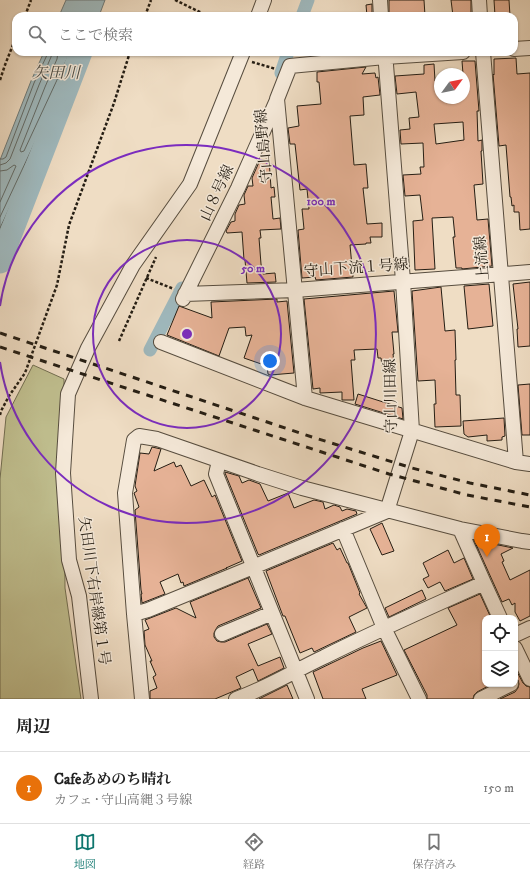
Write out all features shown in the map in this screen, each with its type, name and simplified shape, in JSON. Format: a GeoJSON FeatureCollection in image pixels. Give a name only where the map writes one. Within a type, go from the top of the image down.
{"type":"FeatureCollection","features":[{"type":"Feature","properties":{"kind":"street"},"geometry":{"type":"LineString","coordinates":[[260,12],[264,0]]}},
{"type":"Feature","properties":{"kind":"street"},"geometry":{"type":"LineString","coordinates":[[380,0],[381,12]]}},
{"type":"Feature","properties":{"kind":"street"},"geometry":{"type":"LineString","coordinates":[[478,0],[480,12]]}},
{"type":"Feature","properties":{"kind":"street"},"geometry":{"type":"LineString","coordinates":[[518,49],[530,48]]}},
{"type":"Feature","properties":{"kind":"street","name":"矢田川下右岸線第１号"},"geometry":{"type":"LineString","coordinates":[[91,699],[79,596],[69,560],[63,473],[68,394],[88,348],[133,265],[190,184],[242,56]]}},
{"type":"Feature","properties":{"kind":"street","name":"守山島野線"},"geometry":{"type":"LineString","coordinates":[[305,398],[277,100],[290,66],[369,56]]}},
{"type":"Feature","properties":{"kind":"street","name":"守山川田線"},"geometry":{"type":"LineString","coordinates":[[385,56],[403,281],[412,431],[387,511]]}},
{"type":"Feature","properties":{"kind":"street","name":"上流線"},"geometry":{"type":"LineString","coordinates":[[483,56],[516,462]]}},
{"type":"Feature","properties":{"kind":"street","name":"山８号線"},"geometry":{"type":"LineString","coordinates":[[182,295],[216,234],[277,100]]}},
{"type":"Feature","properties":{"kind":"street","name":"守山下流１号線"},"geometry":{"type":"LineString","coordinates":[[182,295],[295,290],[530,272]]}},
{"type":"Feature","properties":{"kind":"street"},"geometry":{"type":"LineString","coordinates":[[161,342],[305,398],[516,462],[530,464]]}},
{"type":"Feature","properties":{"kind":"street"},"geometry":{"type":"LineString","coordinates":[[142,699],[125,492],[134,440],[140,436],[157,439],[302,488],[460,529],[530,542]]}},
{"type":"Feature","properties":{"kind":"street"},"geometry":{"type":"LineString","coordinates":[[219,461],[216,474],[306,699]]}},
{"type":"Feature","properties":{"kind":"street"},"geometry":{"type":"LineString","coordinates":[[134,614],[148,610],[387,511]]}},
{"type":"Feature","properties":{"kind":"street"},"geometry":{"type":"LineString","coordinates":[[343,529],[384,628],[419,699]]}},
{"type":"Feature","properties":{"kind":"street"},"geometry":{"type":"LineString","coordinates":[[460,529],[499,615]]}},
{"type":"Feature","properties":{"kind":"street"},"geometry":{"type":"LineString","coordinates":[[236,699],[265,687],[384,628],[484,583]]}},
{"type":"Feature","properties":{"kind":"street"},"geometry":{"type":"LineString","coordinates":[[222,634],[272,613]]}},
{"type":"Feature","properties":{"kind":"street"},"geometry":{"type":"LineString","coordinates":[[518,634],[530,628]]}},
{"type":"Feature","properties":{"kind":"street"},"geometry":{"type":"LineString","coordinates":[[516,651],[529,677],[518,681]]}},
{"type":"Feature","properties":{"kind":"street"},"geometry":{"type":"LineString","coordinates":[[480,699],[505,687]]}},
{"type":"Feature","properties":{"kind":"path"},"geometry":{"type":"LineString","coordinates":[[26,12],[31,0]]}},
{"type":"Feature","properties":{"kind":"path"},"geometry":{"type":"LineString","coordinates":[[146,12],[151,0]]}},
{"type":"Feature","properties":{"kind":"path"},"geometry":{"type":"LineString","coordinates":[[175,0],[200,12]]}},
{"type":"Feature","properties":{"kind":"path"},"geometry":{"type":"LineString","coordinates":[[0,80],[12,47]]}},
{"type":"Feature","properties":{"kind":"path"},"geometry":{"type":"LineString","coordinates":[[0,415],[9,396],[25,373],[57,285],[69,225],[114,103],[129,56]]}},
{"type":"Feature","properties":{"kind":"path"},"geometry":{"type":"LineString","coordinates":[[244,56],[279,70]]}},
{"type":"Feature","properties":{"kind":"path"},"geometry":{"type":"LineString","coordinates":[[119,341],[157,254]]}},
{"type":"Feature","properties":{"kind":"path"},"geometry":{"type":"LineString","coordinates":[[146,278],[182,295]]}},
{"type":"Feature","properties":{"kind":"shaded area"},"geometry":{"type":"Polygon","coordinates":[[[33,365],[64,379],[65,588],[81,699],[0,699],[0,479],[6,417],[33,365]]]}},
{"type":"Feature","properties":{"kind":"water"},"geometry":{"type":"Polygon","coordinates":[[[66,0],[105,0],[100,12],[61,12],[66,0]]]}},
{"type":"Feature","properties":{"kind":"water","name":"矢田川"},"geometry":{"type":"Polygon","coordinates":[[[42,56],[85,56],[0,238],[0,160],[42,56]]]}},
{"type":"Feature","properties":{"kind":"building"},"geometry":{"type":"Polygon","coordinates":[[[389,0],[424,0],[425,12],[389,12],[389,0]]]}},
{"type":"Feature","properties":{"kind":"building"},"geometry":{"type":"Polygon","coordinates":[[[451,0],[471,0],[471,12],[452,12],[451,0]]]}},
{"type":"Feature","properties":{"kind":"building"},"geometry":{"type":"Polygon","coordinates":[[[494,0],[509,0],[510,12],[495,12],[494,0]]]}},
{"type":"Feature","properties":{"kind":"building"},"geometry":{"type":"Polygon","coordinates":[[[372,4],[372,12],[367,12],[366,5],[372,4]]]}},
{"type":"Feature","properties":{"kind":"building"},"geometry":{"type":"Polygon","coordinates":[[[516,58],[517,74],[530,73],[530,229],[520,230],[519,212],[514,212],[514,205],[512,206],[510,197],[506,145],[499,146],[493,74],[494,75],[494,59],[516,58]]]}},
{"type":"Feature","properties":{"kind":"building"},"geometry":{"type":"Polygon","coordinates":[[[462,61],[475,61],[479,111],[477,111],[478,141],[482,140],[481,151],[483,184],[474,185],[477,220],[488,219],[492,266],[462,269],[456,268],[453,217],[432,218],[435,269],[415,270],[413,221],[423,220],[420,195],[405,196],[403,175],[421,174],[420,167],[424,167],[423,143],[401,144],[400,130],[410,129],[409,118],[419,117],[416,92],[397,94],[395,76],[424,74],[424,65],[434,64],[434,104],[470,104],[470,68],[463,68],[462,61]],[[463,122],[434,124],[436,144],[464,140],[463,122]]]}},
{"type":"Feature","properties":{"kind":"building"},"geometry":{"type":"Polygon","coordinates":[[[366,67],[362,74],[375,73],[376,78],[378,77],[380,95],[363,97],[364,115],[350,116],[354,165],[366,164],[368,188],[363,188],[367,224],[382,223],[382,237],[370,237],[371,243],[350,245],[353,277],[316,280],[315,277],[302,278],[298,230],[304,229],[302,209],[309,209],[307,189],[300,190],[295,144],[290,144],[288,128],[299,126],[297,106],[321,104],[319,82],[317,82],[317,72],[366,67]]]}},
{"type":"Feature","properties":{"kind":"building"},"geometry":{"type":"Polygon","coordinates":[[[269,159],[271,188],[274,187],[275,197],[271,197],[273,219],[280,218],[281,229],[260,230],[261,238],[259,238],[263,274],[275,273],[276,282],[247,283],[242,232],[227,233],[226,231],[231,222],[235,221],[235,214],[239,205],[245,204],[244,195],[248,186],[253,186],[252,178],[260,160],[269,159]]]}},
{"type":"Feature","properties":{"kind":"building"},"geometry":{"type":"Polygon","coordinates":[[[530,282],[530,346],[518,347],[518,329],[513,284],[530,282]]]}},
{"type":"Feature","properties":{"kind":"building"},"geometry":{"type":"Polygon","coordinates":[[[489,284],[493,326],[468,329],[464,286],[489,284]]]}},
{"type":"Feature","properties":{"kind":"building"},"geometry":{"type":"Polygon","coordinates":[[[441,287],[445,331],[455,330],[456,395],[460,395],[461,426],[435,427],[435,380],[418,381],[412,291],[441,287]]]}},
{"type":"Feature","properties":{"kind":"building"},"geometry":{"type":"Polygon","coordinates":[[[394,291],[398,332],[392,332],[394,364],[382,366],[381,358],[378,358],[377,349],[354,350],[355,360],[351,360],[354,400],[342,400],[342,392],[320,393],[320,388],[313,389],[304,299],[394,291]]]}},
{"type":"Feature","properties":{"kind":"building"},"geometry":{"type":"Polygon","coordinates":[[[277,299],[277,302],[287,301],[294,373],[270,375],[268,374],[267,366],[244,358],[252,335],[246,336],[245,327],[229,328],[219,356],[167,335],[179,306],[212,318],[211,302],[277,299]]]}},
{"type":"Feature","properties":{"kind":"building"},"geometry":{"type":"Polygon","coordinates":[[[530,384],[530,435],[522,435],[518,385],[530,384]]]}},
{"type":"Feature","properties":{"kind":"building"},"geometry":{"type":"Polygon","coordinates":[[[358,394],[402,408],[403,419],[355,404],[358,394]]]}},
{"type":"Feature","properties":{"kind":"building"},"geometry":{"type":"Polygon","coordinates":[[[504,418],[505,436],[502,437],[502,440],[487,441],[487,435],[468,437],[464,434],[463,421],[504,418]]]}},
{"type":"Feature","properties":{"kind":"building"},"geometry":{"type":"Polygon","coordinates":[[[152,447],[161,449],[154,471],[174,462],[176,467],[181,465],[191,486],[204,480],[212,497],[215,495],[242,561],[184,586],[183,582],[181,583],[178,574],[160,582],[165,594],[142,603],[135,510],[139,507],[134,493],[137,491],[135,486],[140,453],[149,454],[152,447]]]}},
{"type":"Feature","properties":{"kind":"building"},"geometry":{"type":"Polygon","coordinates":[[[225,472],[239,476],[242,483],[249,480],[260,484],[268,501],[288,493],[294,508],[314,500],[323,502],[325,509],[334,505],[340,507],[342,511],[347,509],[356,511],[357,514],[259,555],[225,472]]]}},
{"type":"Feature","properties":{"kind":"building"},"geometry":{"type":"Polygon","coordinates":[[[382,523],[394,551],[382,555],[370,529],[382,523]]]}},
{"type":"Feature","properties":{"kind":"building"},"geometry":{"type":"Polygon","coordinates":[[[474,540],[513,548],[501,554],[504,561],[502,562],[510,580],[530,570],[530,616],[520,621],[515,612],[515,603],[512,605],[509,599],[502,602],[474,540]]]}},
{"type":"Feature","properties":{"kind":"building"},"geometry":{"type":"Polygon","coordinates":[[[333,543],[337,550],[340,548],[348,563],[360,593],[359,594],[367,608],[349,617],[356,632],[314,652],[312,648],[300,653],[285,616],[283,616],[266,571],[333,543]]]}},
{"type":"Feature","properties":{"kind":"building"},"geometry":{"type":"Polygon","coordinates":[[[448,550],[454,563],[464,558],[473,579],[445,591],[440,582],[428,588],[423,579],[429,576],[423,563],[448,550]]]}},
{"type":"Feature","properties":{"kind":"building"},"geometry":{"type":"Polygon","coordinates":[[[248,578],[261,608],[218,626],[214,633],[214,637],[217,641],[225,642],[267,624],[272,634],[248,644],[258,666],[280,657],[284,668],[258,681],[253,669],[236,677],[241,688],[215,699],[150,699],[150,691],[157,688],[153,677],[156,675],[145,645],[144,631],[149,629],[145,620],[176,608],[196,618],[190,602],[248,578]]]}},
{"type":"Feature","properties":{"kind":"building"},"geometry":{"type":"Polygon","coordinates":[[[422,590],[426,599],[389,617],[385,608],[422,590]]]}},
{"type":"Feature","properties":{"kind":"building"},"geometry":{"type":"Polygon","coordinates":[[[480,594],[490,615],[482,615],[482,687],[486,687],[477,692],[473,699],[427,699],[427,695],[404,650],[457,625],[448,608],[480,594]]]}},
{"type":"Feature","properties":{"kind":"building"},"geometry":{"type":"Polygon","coordinates":[[[381,641],[397,675],[362,689],[366,699],[323,699],[313,672],[381,641]]]}},
{"type":"Feature","properties":{"kind":"building"},"geometry":{"type":"Polygon","coordinates":[[[518,674],[523,683],[530,687],[530,699],[500,699],[515,692],[519,684],[518,674]]]}},
{"type":"Feature","properties":{"kind":"building"},"geometry":{"type":"Polygon","coordinates":[[[287,685],[293,699],[259,699],[287,685]]]}},
{"type":"Feature","properties":{"kind":"waterway"},"geometry":{"type":"LineString","coordinates":[[304,12],[308,0]]}},
{"type":"Feature","properties":{"kind":"waterway","name":"矢田川"},"geometry":{"type":"LineString","coordinates":[[0,262],[79,56]]}},
{"type":"Feature","properties":{"kind":"waterway"},"geometry":{"type":"LineString","coordinates":[[281,73],[287,56]]}},
{"type":"Feature","properties":{"kind":"waterway"},"geometry":{"type":"LineString","coordinates":[[150,350],[182,288]]}},
{"type":"Feature","properties":{"kind":"railway"},"geometry":{"type":"LineString","coordinates":[[0,333],[312,437],[412,468],[470,483],[530,495]]}},
{"type":"Feature","properties":{"kind":"railway"},"geometry":{"type":"LineString","coordinates":[[0,347],[389,474],[467,495],[530,507]]}},
{"type":"Feature","properties":{"kind":"place","name":"Cafeあめのち晴れ"},"geometry":{"type":"Point","coordinates":[487,557]}}]}
